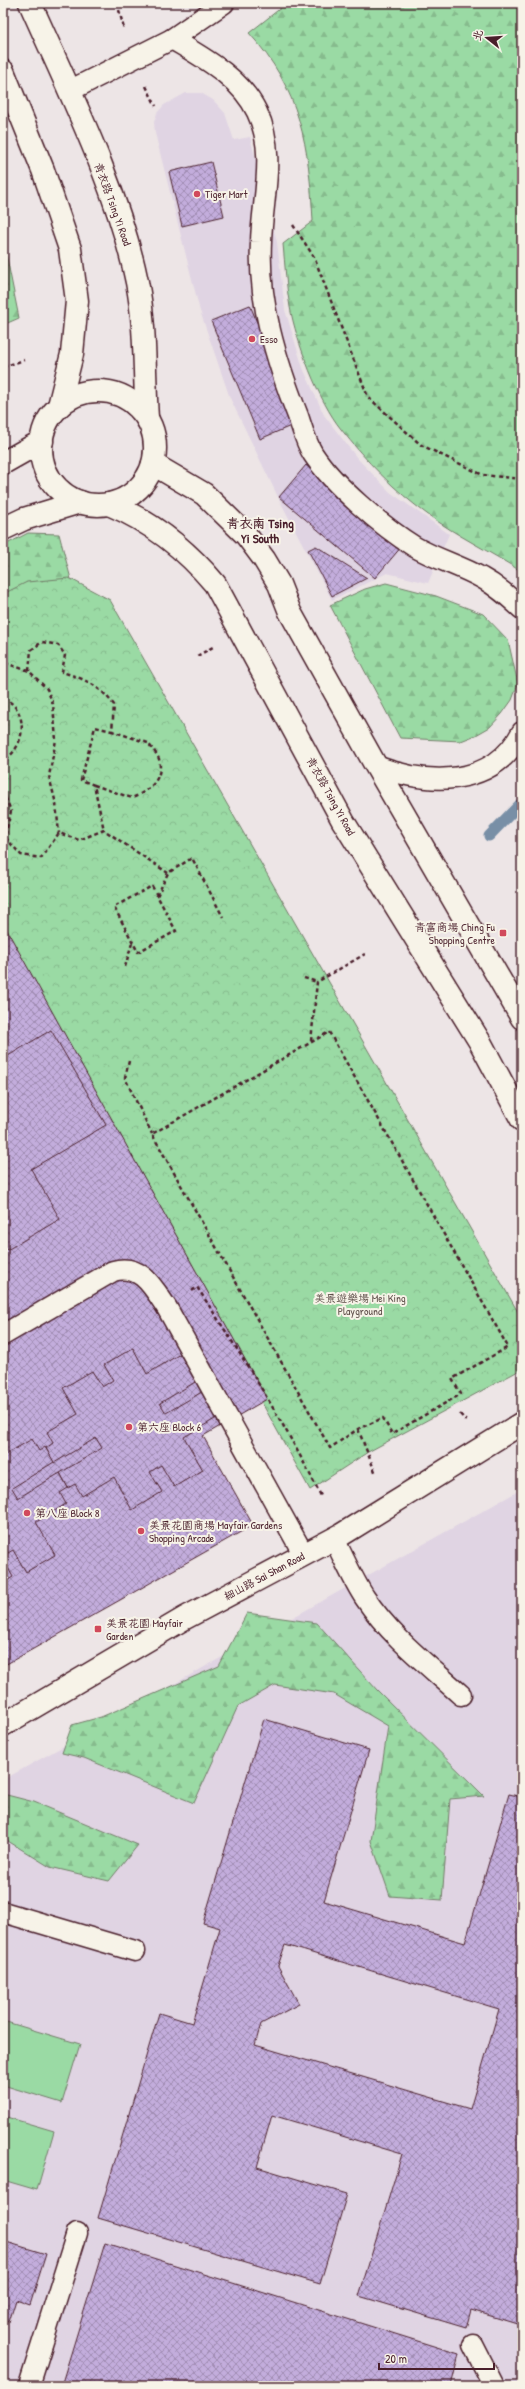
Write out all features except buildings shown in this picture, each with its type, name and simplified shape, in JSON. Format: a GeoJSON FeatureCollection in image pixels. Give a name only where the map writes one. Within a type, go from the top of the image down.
{"type":"FeatureCollection","features":[{"type":"Feature","properties":{"kind":"street","name":"青衣路 Tsing Yi Road"},"geometry":{"type":"LineString","coordinates":[[30,3],[101,167],[130,250],[137,284],[142,327],[147,418]]}},
{"type":"Feature","properties":{"kind":"street"},"geometry":{"type":"LineString","coordinates":[[3,71],[43,170],[70,249],[77,301],[72,354],[59,406],[48,422],[42,441],[42,456],[47,472],[55,485],[67,495],[80,502]]}},
{"type":"Feature","properties":{"kind":"street"},"geometry":{"type":"LineString","coordinates":[[3,529],[24,519],[80,502],[109,504],[128,497],[144,483],[153,464],[154,435],[147,418],[127,399],[115,393],[89,391],[74,396],[59,406]]}},
{"type":"Feature","properties":{"kind":"street"},"geometry":{"type":"LineString","coordinates":[[3,463],[42,441]]}},
{"type":"Feature","properties":{"kind":"street"},"geometry":{"type":"LineString","coordinates":[[153,464],[204,494],[246,535],[279,584],[290,612],[376,766],[522,1018]]}},
{"type":"Feature","properties":{"kind":"street","name":"青衣路 Tsing Yi Road"},"geometry":{"type":"LineString","coordinates":[[109,504],[134,514],[157,528],[198,563],[215,584],[229,607],[343,821],[480,1042],[522,1120]]}},
{"type":"Feature","properties":{"kind":"street","name":"細山路 Sai Shan Road"},"geometry":{"type":"LineString","coordinates":[[3,1725],[185,1618],[334,1539],[522,1423]]}},
{"type":"Feature","properties":{"kind":"lane"},"geometry":{"type":"LineString","coordinates":[[69,91],[172,39],[224,3]]}},
{"type":"Feature","properties":{"kind":"lane"},"geometry":{"type":"LineString","coordinates":[[172,39],[230,78],[256,111],[267,144],[260,244],[263,292],[269,330],[280,370],[312,453],[331,476],[364,508],[415,547],[482,578],[504,592],[522,609]]}},
{"type":"Feature","properties":{"kind":"lane"},"geometry":{"type":"LineString","coordinates":[[376,766],[403,776],[431,780],[460,777],[483,771],[493,764],[503,756],[522,732]]}},
{"type":"Feature","properties":{"kind":"lane"},"geometry":{"type":"LineString","coordinates":[[5,1329],[113,1271],[125,1268],[134,1270],[143,1276],[167,1308],[304,1555]]}},
{"type":"Feature","properties":{"kind":"lane"},"geometry":{"type":"LineString","coordinates":[[334,1539],[364,1598],[385,1625],[409,1650],[461,1695]]}},
{"type":"Feature","properties":{"kind":"lane"},"geometry":{"type":"LineString","coordinates":[[3,1912],[136,1951]]}},
{"type":"Feature","properties":{"kind":"lane"},"geometry":{"type":"LineString","coordinates":[[28,2386],[77,2233]]}},
{"type":"Feature","properties":{"kind":"lane"},"geometry":{"type":"LineString","coordinates":[[473,2345],[494,2386]]}},
{"type":"Feature","properties":{"kind":"path"},"geometry":{"type":"LineString","coordinates":[[264,196],[280,203],[314,257],[368,396],[421,445],[483,475],[522,479]]}},
{"type":"Feature","properties":{"kind":"path"},"geometry":{"type":"LineString","coordinates":[[3,367],[24,360]]}},
{"type":"Feature","properties":{"kind":"path"},"geometry":{"type":"LineString","coordinates":[[29,671],[31,650],[42,642],[58,644],[66,655],[62,672],[84,679],[103,690],[114,705],[112,731]]}},
{"type":"Feature","properties":{"kind":"path"},"geometry":{"type":"LineString","coordinates":[[3,668],[4,662],[29,671],[47,689],[53,704],[56,740],[49,776],[56,804],[59,833],[41,858],[21,855],[6,837],[11,811],[3,792]]}},
{"type":"Feature","properties":{"kind":"path"},"geometry":{"type":"LineString","coordinates":[[3,698],[17,710],[22,734],[15,751],[3,761]]}},
{"type":"Feature","properties":{"kind":"path"},"geometry":{"type":"LineString","coordinates":[[95,727],[148,742],[159,759],[158,776],[149,790],[132,798],[94,785],[81,780],[95,727]]}},
{"type":"Feature","properties":{"kind":"path"},"geometry":{"type":"LineString","coordinates":[[94,785],[104,830],[168,873]]}},
{"type":"Feature","properties":{"kind":"path"},"geometry":{"type":"LineString","coordinates":[[59,833],[79,840],[104,830]]}},
{"type":"Feature","properties":{"kind":"path"},"geometry":{"type":"LineString","coordinates":[[157,896],[168,873],[192,858],[223,917]]}},
{"type":"Feature","properties":{"kind":"path"},"geometry":{"type":"LineString","coordinates":[[152,886],[176,932],[138,952],[132,942],[114,907],[152,886]]}},
{"type":"Feature","properties":{"kind":"path"},"geometry":{"type":"LineString","coordinates":[[125,967],[132,942]]}},
{"type":"Feature","properties":{"kind":"path"},"geometry":{"type":"LineString","coordinates":[[304,978],[317,982],[364,954]]}},
{"type":"Feature","properties":{"kind":"path"},"geometry":{"type":"LineString","coordinates":[[311,1041],[317,982]]}},
{"type":"Feature","properties":{"kind":"path"},"geometry":{"type":"LineString","coordinates":[[129,1061],[125,1078],[152,1134],[330,1448],[358,1429],[383,1418],[392,1434],[461,1394],[452,1379],[508,1347],[329,1032],[152,1134]]}},
{"type":"Feature","properties":{"kind":"path"},"geometry":{"type":"LineString","coordinates":[[231,1339],[274,1408],[322,1498]]}},
{"type":"Feature","properties":{"kind":"path"},"geometry":{"type":"LineString","coordinates":[[358,1429],[376,1474]]}},
{"type":"Feature","properties":{"kind":"shaded area","name":"Esso"},"geometry":{"type":"Polygon","coordinates":[[[186,93],[201,93],[213,100],[225,113],[234,140],[250,137],[277,242],[285,310],[303,368],[324,415],[357,458],[390,492],[449,534],[428,583],[387,573],[332,600],[280,501],[230,398],[200,311],[155,133],[154,122],[157,113],[164,105],[186,93]]]}},
{"type":"Feature","properties":{"kind":"shaded area"},"geometry":{"type":"Polygon","coordinates":[[[522,1489],[522,2386],[3,2386],[3,1780],[522,1489]]]}},
{"type":"Feature","properties":{"kind":"green space"},"geometry":{"type":"Polygon","coordinates":[[[287,3],[522,3],[522,572],[438,522],[392,485],[370,463],[341,429],[325,403],[310,371],[297,337],[290,307],[283,244],[313,221],[309,168],[305,144],[299,120],[291,98],[280,76],[267,54],[249,33],[287,3]]]}},
{"type":"Feature","properties":{"kind":"green space"},"geometry":{"type":"Polygon","coordinates":[[[3,238],[19,318],[3,325],[3,238]]]}},
{"type":"Feature","properties":{"kind":"green space"},"geometry":{"type":"Polygon","coordinates":[[[28,533],[59,534],[72,583],[3,605],[3,546],[28,533]]]}},
{"type":"Feature","properties":{"kind":"green space","name":"美景遊樂場 Mei King Playground"},"geometry":{"type":"Polygon","coordinates":[[[69,578],[110,600],[522,1319],[522,1369],[368,1452],[310,1490],[3,933],[3,594],[27,582],[69,578]]]}},
{"type":"Feature","properties":{"kind":"green space"},"geometry":{"type":"Polygon","coordinates":[[[386,583],[436,596],[483,614],[508,640],[518,684],[512,700],[490,727],[461,741],[400,738],[330,605],[365,589],[386,583]]]}},
{"type":"Feature","properties":{"kind":"green space"},"geometry":{"type":"Polygon","coordinates":[[[247,1613],[317,1623],[377,1690],[484,1796],[450,1799],[442,1900],[390,1896],[371,1841],[388,1726],[334,1694],[275,1685],[238,1706],[194,1803],[84,1758],[62,1753],[72,1725],[101,1717],[219,1666],[247,1613]]]}},
{"type":"Feature","properties":{"kind":"green space"},"geometry":{"type":"Polygon","coordinates":[[[3,1794],[34,1802],[138,1845],[109,1881],[50,1867],[3,1838],[3,1794]]]}},
{"type":"Feature","properties":{"kind":"green space"},"geometry":{"type":"Polygon","coordinates":[[[3,2021],[80,2044],[62,2103],[3,2085],[3,2021]]]}},
{"type":"Feature","properties":{"kind":"green space"},"geometry":{"type":"Polygon","coordinates":[[[3,2116],[54,2131],[37,2190],[3,2180],[3,2116]]]}},
{"type":"Feature","properties":{"kind":"waterway"},"geometry":{"type":"LineString","coordinates":[[489,836],[522,802]]}},
{"type":"Feature","properties":{"kind":"place","name":"Tiger Mart"},"geometry":{"type":"Point","coordinates":[197,194]}},
{"type":"Feature","properties":{"kind":"place","name":"Esso"},"geometry":{"type":"Point","coordinates":[252,339]}},
{"type":"Feature","properties":{"kind":"place","name":"青富商場 Ching Fu Shopping Centre"},"geometry":{"type":"Point","coordinates":[503,933]}},
{"type":"Feature","properties":{"kind":"place","name":"第六座 Block 6"},"geometry":{"type":"Point","coordinates":[129,1427]}},
{"type":"Feature","properties":{"kind":"place","name":"第八座 Block 8"},"geometry":{"type":"Point","coordinates":[27,1513]}},
{"type":"Feature","properties":{"kind":"place","name":"美景花園商場 Mayfair Gardens Shopping Arcade"},"geometry":{"type":"Point","coordinates":[141,1531]}},
{"type":"Feature","properties":{"kind":"place","name":"美景花園 Mayfair Garden"},"geometry":{"type":"Point","coordinates":[98,1629]}},
{"type":"Feature","properties":{"kind":"district","name":"青衣南 Tsing Yi South"},"geometry":{"type":"Point","coordinates":[260,530]}}]}
